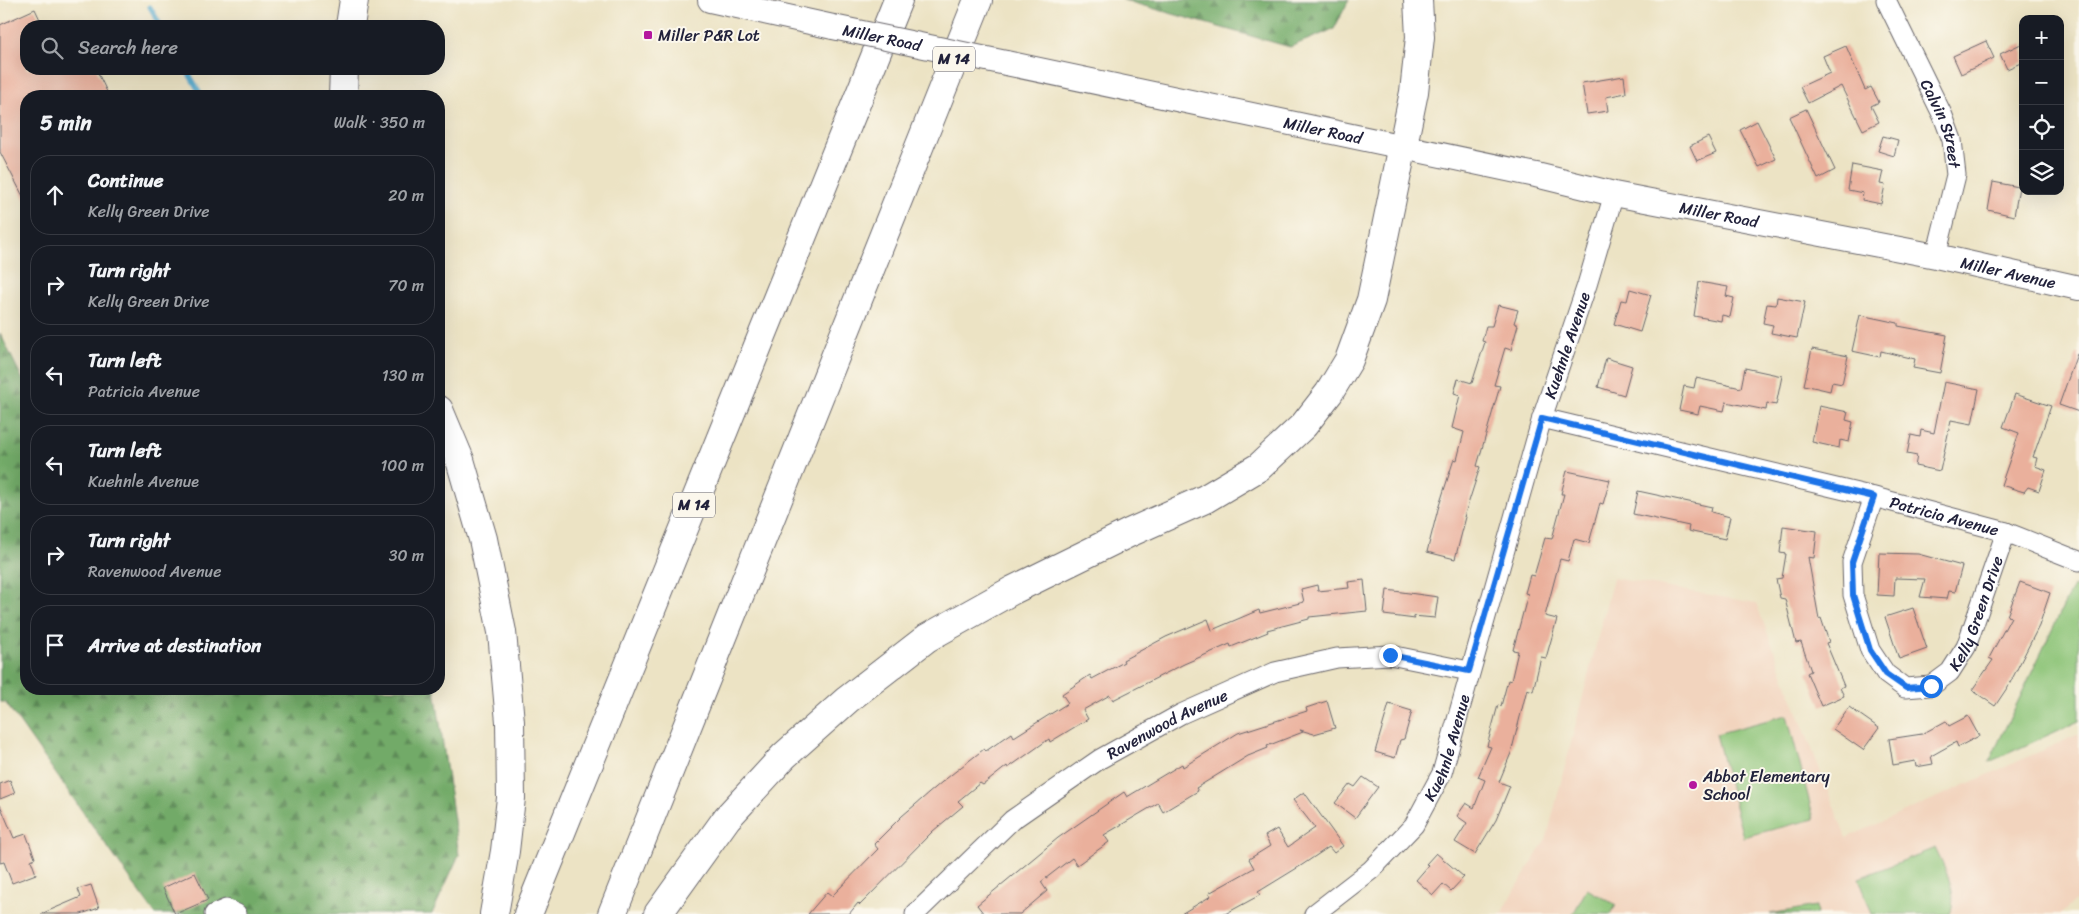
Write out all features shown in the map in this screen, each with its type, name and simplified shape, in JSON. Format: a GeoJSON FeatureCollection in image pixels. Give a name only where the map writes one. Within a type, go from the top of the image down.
{"type":"FeatureCollection","features":[{"type":"Feature","properties":{"kind":"highway"},"geometry":{"type":"LineString","coordinates":[[351,20],[354,0]]}},
{"type":"Feature","properties":{"kind":"highway","name":"M 14"},"geometry":{"type":"LineString","coordinates":[[528,914],[898,0]]}},
{"type":"Feature","properties":{"kind":"highway","name":"M 14"},"geometry":{"type":"LineString","coordinates":[[612,914],[978,0]]}},
{"type":"Feature","properties":{"kind":"highway"},"geometry":{"type":"LineString","coordinates":[[658,914],[727,818],[784,756],[847,700],[927,638],[1012,590],[1129,533],[1205,499],[1259,468],[1304,425],[1329,393],[1349,360],[1371,300],[1414,92],[1419,46],[1418,0]]}},
{"type":"Feature","properties":{"kind":"highway"},"geometry":{"type":"LineString","coordinates":[[343,90],[344,75]]}},
{"type":"Feature","properties":{"kind":"highway"},"geometry":{"type":"LineString","coordinates":[[445,424],[460,460],[483,538],[502,632],[510,722],[511,798],[505,851],[494,914]]}},
{"type":"Feature","properties":{"kind":"main road","name":"Miller Road"},"geometry":{"type":"LineString","coordinates":[[710,0],[1403,146],[1614,194],[1936,256]]}},
{"type":"Feature","properties":{"kind":"main road","name":"Miller Avenue"},"geometry":{"type":"LineString","coordinates":[[1936,256],[2079,288]]}},
{"type":"Feature","properties":{"kind":"street","name":"Calvin Street"},"geometry":{"type":"LineString","coordinates":[[1886,0],[1944,116],[1952,140],[1956,175],[1936,256]]}},
{"type":"Feature","properties":{"kind":"street","name":"Kuehnle Avenue"},"geometry":{"type":"LineString","coordinates":[[1315,914],[1371,870],[1414,825],[1442,773],[1469,671],[1542,418],[1587,286],[1614,194]]}},
{"type":"Feature","properties":{"kind":"street","name":"Patricia Avenue"},"geometry":{"type":"LineString","coordinates":[[1542,418],[1874,497],[2006,532],[2079,561]]}},
{"type":"Feature","properties":{"kind":"street","name":"Kelly Green Drive"},"geometry":{"type":"LineString","coordinates":[[1874,497],[1852,562],[1853,595],[1870,650],[1886,674],[1906,688],[1931,686],[1950,672],[1966,647],[2006,532]]}},
{"type":"Feature","properties":{"kind":"street","name":"Ravenwood Avenue"},"geometry":{"type":"LineString","coordinates":[[915,914],[1012,820],[1100,759],[1181,714],[1275,672],[1336,658],[1390,655],[1469,671]]}},
{"type":"Feature","properties":{"kind":"street"},"geometry":{"type":"LineString","coordinates":[[214,914],[226,909],[237,914]]}},
{"type":"Feature","properties":{"kind":"shaded area","name":"Abbot Elementary School"},"geometry":{"type":"Polygon","coordinates":[[[1613,578],[1756,603],[1846,838],[2079,734],[2079,897],[2061,914],[1501,914],[1547,837],[1613,578]]]}},
{"type":"Feature","properties":{"kind":"green space"},"geometry":{"type":"Polygon","coordinates":[[[1123,0],[1349,0],[1334,29],[1290,47],[1123,0]]]}},
{"type":"Feature","properties":{"kind":"green space"},"geometry":{"type":"Polygon","coordinates":[[[0,333],[20,374],[20,695],[436,695],[459,855],[432,914],[155,914],[5,702],[0,702],[0,333]]]}},
{"type":"Feature","properties":{"kind":"green space"},"geometry":{"type":"Polygon","coordinates":[[[2073,586],[2079,589],[2079,721],[1989,762],[2073,586]]]}},
{"type":"Feature","properties":{"kind":"green space"},"geometry":{"type":"Polygon","coordinates":[[[1787,715],[1814,819],[1743,837],[1716,734],[1787,715]]]}},
{"type":"Feature","properties":{"kind":"green space"},"geometry":{"type":"Polygon","coordinates":[[[1935,848],[1952,889],[1953,898],[1950,914],[1872,914],[1859,878],[1935,848]]]}},
{"type":"Feature","properties":{"kind":"green space"},"geometry":{"type":"Polygon","coordinates":[[[1587,889],[1616,905],[1611,914],[1573,914],[1587,889]]]}},
{"type":"Feature","properties":{"kind":"green space"},"geometry":{"type":"Polygon","coordinates":[[[1816,906],[1817,914],[1770,914],[1816,906]]]}},
{"type":"Feature","properties":{"kind":"building"},"geometry":{"type":"Polygon","coordinates":[[[35,9],[40,20],[20,20],[20,75],[99,75],[106,90],[20,90],[20,190],[0,152],[0,25],[35,9]]]}},
{"type":"Feature","properties":{"kind":"building"},"geometry":{"type":"Polygon","coordinates":[[[1986,41],[1994,58],[1961,74],[1953,56],[1986,41]]]}},
{"type":"Feature","properties":{"kind":"building"},"geometry":{"type":"Polygon","coordinates":[[[2019,45],[2019,64],[2007,69],[2000,54],[2019,45]]]}},
{"type":"Feature","properties":{"kind":"building"},"geometry":{"type":"Polygon","coordinates":[[[1846,46],[1865,90],[1871,87],[1879,102],[1871,106],[1879,122],[1863,130],[1841,86],[1808,103],[1800,87],[1830,73],[1823,56],[1846,46]]]}},
{"type":"Feature","properties":{"kind":"building"},"geometry":{"type":"Polygon","coordinates":[[[1624,76],[1626,93],[1606,97],[1608,111],[1587,114],[1582,83],[1624,76]]]}},
{"type":"Feature","properties":{"kind":"building"},"geometry":{"type":"Polygon","coordinates":[[[1806,109],[1835,170],[1818,179],[1789,117],[1806,109]]]}},
{"type":"Feature","properties":{"kind":"building"},"geometry":{"type":"Polygon","coordinates":[[[1757,121],[1776,159],[1759,167],[1740,130],[1757,121]]]}},
{"type":"Feature","properties":{"kind":"building"},"geometry":{"type":"Polygon","coordinates":[[[1883,136],[1898,140],[1894,156],[1878,151],[1883,136]]]}},
{"type":"Feature","properties":{"kind":"building"},"geometry":{"type":"Polygon","coordinates":[[[1708,137],[1716,153],[1697,161],[1690,146],[1708,137]]]}},
{"type":"Feature","properties":{"kind":"building"},"geometry":{"type":"Polygon","coordinates":[[[1852,165],[1883,171],[1880,184],[1885,185],[1881,204],[1862,200],[1863,193],[1848,190],[1852,165]]]}},
{"type":"Feature","properties":{"kind":"building"},"geometry":{"type":"Polygon","coordinates":[[[1993,182],[2019,187],[2014,216],[1988,210],[1993,182]]]}},
{"type":"Feature","properties":{"kind":"building"},"geometry":{"type":"Polygon","coordinates":[[[1699,282],[1728,287],[1726,296],[1734,298],[1730,317],[1722,315],[1721,321],[1694,316],[1699,282]]]}},
{"type":"Feature","properties":{"kind":"building"},"geometry":{"type":"Polygon","coordinates":[[[1630,289],[1651,295],[1640,332],[1614,324],[1621,300],[1627,301],[1630,289]]]}},
{"type":"Feature","properties":{"kind":"building"},"geometry":{"type":"Polygon","coordinates":[[[1777,297],[1805,302],[1797,338],[1771,333],[1773,325],[1763,323],[1767,304],[1776,305],[1777,297]]]}},
{"type":"Feature","properties":{"kind":"building"},"geometry":{"type":"Polygon","coordinates":[[[1498,305],[1518,310],[1514,323],[1518,325],[1511,350],[1505,348],[1494,385],[1500,386],[1477,466],[1480,467],[1464,517],[1466,517],[1455,559],[1427,552],[1438,509],[1454,459],[1457,460],[1464,432],[1452,428],[1460,395],[1454,393],[1458,379],[1472,383],[1485,342],[1482,341],[1486,326],[1492,326],[1498,305]]]}},
{"type":"Feature","properties":{"kind":"building"},"geometry":{"type":"Polygon","coordinates":[[[1860,315],[1898,323],[1898,326],[1947,335],[1940,373],[1913,368],[1915,359],[1881,351],[1880,357],[1852,351],[1860,315]]]}},
{"type":"Feature","properties":{"kind":"building"},"geometry":{"type":"Polygon","coordinates":[[[1812,349],[1848,356],[1842,384],[1832,382],[1830,391],[1804,385],[1812,349]]]}},
{"type":"Feature","properties":{"kind":"building"},"geometry":{"type":"Polygon","coordinates":[[[2077,354],[2079,354],[2079,412],[2059,405],[2077,354]]]}},
{"type":"Feature","properties":{"kind":"building"},"geometry":{"type":"Polygon","coordinates":[[[1606,358],[1632,366],[1624,395],[1598,387],[1606,358]]]}},
{"type":"Feature","properties":{"kind":"building"},"geometry":{"type":"Polygon","coordinates":[[[1745,368],[1782,376],[1776,405],[1767,403],[1766,410],[1726,402],[1724,411],[1700,406],[1698,414],[1679,410],[1684,386],[1694,388],[1696,378],[1741,388],[1745,368]]]}},
{"type":"Feature","properties":{"kind":"building"},"geometry":{"type":"Polygon","coordinates":[[[1944,382],[1979,389],[1972,424],[1951,420],[1940,471],[1915,466],[1917,456],[1907,454],[1911,435],[1920,437],[1921,430],[1934,433],[1944,382]]]}},
{"type":"Feature","properties":{"kind":"building"},"geometry":{"type":"Polygon","coordinates":[[[2015,394],[2051,406],[2033,457],[2037,458],[2035,466],[2046,470],[2039,491],[2028,487],[2024,492],[2001,485],[2019,433],[2003,427],[2015,394]]]}},
{"type":"Feature","properties":{"kind":"building"},"geometry":{"type":"Polygon","coordinates":[[[1819,406],[1848,412],[1846,420],[1853,422],[1849,442],[1840,440],[1839,448],[1812,442],[1819,406]]]}},
{"type":"Feature","properties":{"kind":"building"},"geometry":{"type":"Polygon","coordinates":[[[1567,471],[1610,480],[1603,504],[1600,503],[1589,543],[1574,539],[1568,561],[1560,559],[1545,616],[1557,619],[1546,658],[1541,657],[1533,691],[1527,689],[1511,753],[1499,782],[1510,786],[1496,820],[1475,854],[1455,842],[1467,823],[1457,816],[1466,803],[1474,808],[1485,780],[1478,777],[1491,747],[1487,746],[1498,705],[1501,706],[1508,680],[1511,681],[1518,651],[1513,650],[1528,594],[1525,593],[1530,575],[1534,576],[1545,538],[1552,539],[1564,494],[1561,494],[1567,471]]]}},
{"type":"Feature","properties":{"kind":"building"},"geometry":{"type":"Polygon","coordinates":[[[1638,491],[1712,507],[1711,512],[1730,517],[1725,539],[1688,531],[1689,526],[1633,514],[1638,491]]]}},
{"type":"Feature","properties":{"kind":"building"},"geometry":{"type":"Polygon","coordinates":[[[1783,526],[1817,531],[1814,558],[1808,557],[1819,619],[1821,618],[1829,642],[1826,643],[1844,686],[1840,688],[1844,696],[1821,706],[1807,673],[1811,671],[1801,642],[1796,643],[1785,599],[1780,598],[1776,579],[1782,578],[1786,554],[1780,553],[1783,526]]]}},
{"type":"Feature","properties":{"kind":"building"},"geometry":{"type":"Polygon","coordinates":[[[1879,553],[1918,554],[1962,566],[1955,592],[1949,591],[1947,599],[1920,597],[1925,579],[1895,578],[1894,596],[1877,595],[1879,553]]]}},
{"type":"Feature","properties":{"kind":"building"},"geometry":{"type":"Polygon","coordinates":[[[1364,580],[1367,611],[1309,617],[1309,619],[1267,630],[1268,632],[1231,647],[1230,644],[1184,664],[1113,700],[1110,695],[1083,710],[1088,719],[1050,742],[1049,739],[1008,768],[1007,766],[983,785],[980,783],[958,801],[963,806],[933,831],[849,914],[808,914],[827,892],[832,896],[878,849],[874,844],[902,816],[942,782],[984,749],[986,751],[1012,733],[1014,737],[1068,703],[1062,694],[1090,675],[1092,679],[1166,637],[1208,619],[1212,630],[1259,610],[1260,613],[1304,602],[1301,589],[1317,585],[1318,591],[1349,588],[1348,582],[1364,580]]]}},
{"type":"Feature","properties":{"kind":"building"},"geometry":{"type":"Polygon","coordinates":[[[2020,582],[2050,593],[2039,626],[2009,685],[1995,706],[1972,690],[1993,660],[1989,658],[2011,617],[2007,616],[2020,582]]]}},
{"type":"Feature","properties":{"kind":"building"},"geometry":{"type":"Polygon","coordinates":[[[1387,590],[1438,597],[1435,618],[1413,616],[1415,619],[1384,615],[1387,590]]]}},
{"type":"Feature","properties":{"kind":"building"},"geometry":{"type":"Polygon","coordinates":[[[1913,608],[1927,649],[1899,659],[1885,617],[1913,608]]]}},
{"type":"Feature","properties":{"kind":"building"},"geometry":{"type":"Polygon","coordinates":[[[1327,701],[1335,728],[1314,734],[1300,730],[1303,732],[1267,746],[1268,748],[1248,756],[1196,788],[1198,791],[1163,812],[1158,803],[1104,835],[1109,842],[1077,865],[1072,858],[1041,882],[1047,891],[1020,914],[984,914],[977,905],[1058,838],[1124,792],[1127,797],[1182,764],[1183,767],[1238,733],[1307,711],[1306,708],[1327,701]]]}},
{"type":"Feature","properties":{"kind":"building"},"geometry":{"type":"Polygon","coordinates":[[[1389,704],[1412,711],[1404,739],[1400,740],[1395,758],[1375,752],[1389,704]]]}},
{"type":"Feature","properties":{"kind":"building"},"geometry":{"type":"Polygon","coordinates":[[[1849,707],[1879,728],[1863,750],[1833,729],[1849,707]]]}},
{"type":"Feature","properties":{"kind":"building"},"geometry":{"type":"Polygon","coordinates":[[[1968,716],[1979,736],[1958,747],[1956,742],[1931,756],[1933,764],[1916,767],[1915,761],[1893,765],[1889,739],[1922,734],[1946,721],[1949,726],[1968,716]]]}},
{"type":"Feature","properties":{"kind":"building"},"geometry":{"type":"Polygon","coordinates":[[[1363,777],[1378,787],[1355,818],[1335,803],[1350,784],[1355,787],[1363,777]]]}},
{"type":"Feature","properties":{"kind":"building"},"geometry":{"type":"Polygon","coordinates":[[[10,780],[15,793],[0,799],[0,784],[10,780]]]}},
{"type":"Feature","properties":{"kind":"building"},"geometry":{"type":"Polygon","coordinates":[[[1304,792],[1343,846],[1334,853],[1329,847],[1258,892],[1260,895],[1225,914],[1181,914],[1211,896],[1209,893],[1254,868],[1249,859],[1270,846],[1265,836],[1277,829],[1288,847],[1315,828],[1293,800],[1304,792]]]}},
{"type":"Feature","properties":{"kind":"building"},"geometry":{"type":"Polygon","coordinates":[[[0,805],[14,838],[26,834],[35,858],[31,860],[36,874],[12,883],[4,862],[0,863],[0,805]]]}},
{"type":"Feature","properties":{"kind":"building"},"geometry":{"type":"Polygon","coordinates":[[[1436,853],[1464,877],[1451,891],[1443,884],[1433,895],[1416,880],[1429,865],[1426,864],[1436,853]]]}},
{"type":"Feature","properties":{"kind":"building"},"geometry":{"type":"Polygon","coordinates":[[[195,873],[208,900],[175,914],[163,888],[195,873]]]}},
{"type":"Feature","properties":{"kind":"building"},"geometry":{"type":"Polygon","coordinates":[[[91,885],[99,908],[81,914],[41,914],[81,897],[78,889],[91,885]]]}},
{"type":"Feature","properties":{"kind":"waterway"},"geometry":{"type":"LineString","coordinates":[[150,7],[158,20]]}},
{"type":"Feature","properties":{"kind":"waterway"},"geometry":{"type":"LineString","coordinates":[[190,75],[198,90]]}},
{"type":"Feature","properties":{"kind":"place","name":"Miller P&R Lot"},"geometry":{"type":"Point","coordinates":[648,35]}},
{"type":"Feature","properties":{"kind":"place","name":"Abbot Elementary School"},"geometry":{"type":"Point","coordinates":[1693,785]}},
{"type":"Feature","properties":{"kind":"route"},"geometry":{"type":"LineString","coordinates":[[1390,655],[1469,671],[1542,418],[1874,497],[1852,562],[1853,595],[1870,650],[1886,674],[1906,688],[1931,686]]}}]}
